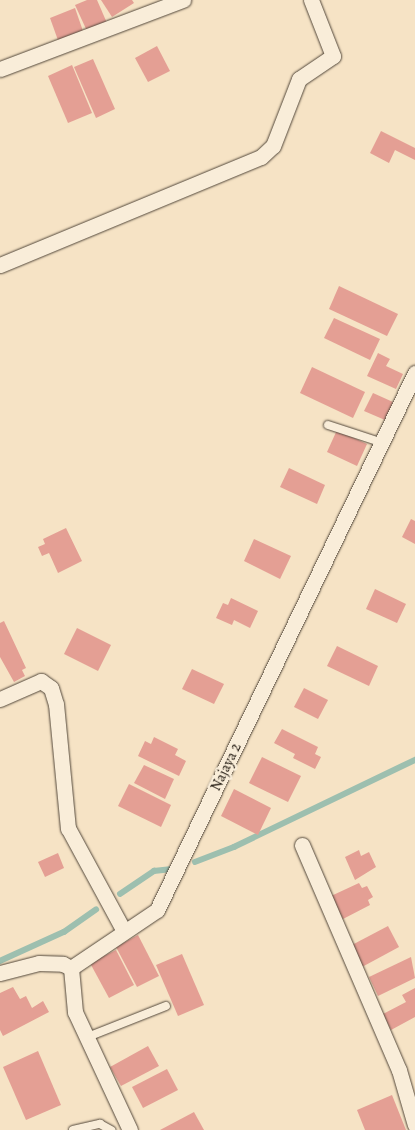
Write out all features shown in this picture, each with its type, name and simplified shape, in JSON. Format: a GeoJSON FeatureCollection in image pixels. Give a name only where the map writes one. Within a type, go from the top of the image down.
{"type":"FeatureCollection","features":[{"type":"Feature","properties":{"kind":"street"},"geometry":{"type":"LineString","coordinates":[[0,69],[183,0]]}},
{"type":"Feature","properties":{"kind":"street"},"geometry":{"type":"LineString","coordinates":[[0,265],[261,157],[273,146],[299,79],[333,56],[311,0]]}},
{"type":"Feature","properties":{"kind":"street","name":"Najaya 2"},"geometry":{"type":"LineString","coordinates":[[71,968],[157,910],[383,443],[410,397],[415,373]]}},
{"type":"Feature","properties":{"kind":"street"},"geometry":{"type":"LineString","coordinates":[[0,699],[41,681],[51,688],[56,704],[68,828],[124,931]]}},
{"type":"Feature","properties":{"kind":"street"},"geometry":{"type":"LineString","coordinates":[[302,844],[399,1070],[415,1125]]}},
{"type":"Feature","properties":{"kind":"street"},"geometry":{"type":"LineString","coordinates":[[0,973],[39,963],[63,964],[71,968],[75,1012],[85,1038],[130,1130]]}},
{"type":"Feature","properties":{"kind":"lane"},"geometry":{"type":"LineString","coordinates":[[328,425],[383,443]]}},
{"type":"Feature","properties":{"kind":"lane"},"geometry":{"type":"LineString","coordinates":[[85,1038],[166,1006]]}},
{"type":"Feature","properties":{"kind":"lane"},"geometry":{"type":"LineString","coordinates":[[73,1130],[100,1124],[111,1130]]}},
{"type":"Feature","properties":{"kind":"building"},"geometry":{"type":"Polygon","coordinates":[[[87,0],[97,0],[107,23],[87,31],[75,5],[87,0]]]}},
{"type":"Feature","properties":{"kind":"building"},"geometry":{"type":"Polygon","coordinates":[[[101,0],[132,0],[134,3],[112,17],[101,0]]]}},
{"type":"Feature","properties":{"kind":"building"},"geometry":{"type":"Polygon","coordinates":[[[75,8],[84,34],[59,43],[50,18],[75,8]]]}},
{"type":"Feature","properties":{"kind":"building"},"geometry":{"type":"Polygon","coordinates":[[[157,46],[170,71],[148,82],[135,58],[157,46]]]}},
{"type":"Feature","properties":{"kind":"building"},"geometry":{"type":"Polygon","coordinates":[[[93,59],[115,109],[96,118],[74,67],[93,59]]]}},
{"type":"Feature","properties":{"kind":"building"},"geometry":{"type":"Polygon","coordinates":[[[72,65],[92,113],[68,123],[48,76],[72,65]]]}},
{"type":"Feature","properties":{"kind":"building"},"geometry":{"type":"Polygon","coordinates":[[[381,131],[415,148],[415,160],[395,150],[389,163],[370,153],[381,131]]]}},
{"type":"Feature","properties":{"kind":"building"},"geometry":{"type":"Polygon","coordinates":[[[339,286],[398,314],[387,336],[329,309],[339,286]]]}},
{"type":"Feature","properties":{"kind":"building"},"geometry":{"type":"Polygon","coordinates":[[[334,318],[380,339],[370,360],[324,338],[334,318]]]}},
{"type":"Feature","properties":{"kind":"building"},"geometry":{"type":"Polygon","coordinates":[[[378,353],[390,359],[386,366],[403,374],[396,389],[367,376],[378,353]]]}},
{"type":"Feature","properties":{"kind":"building"},"geometry":{"type":"Polygon","coordinates":[[[312,367],[365,392],[353,418],[300,393],[312,367]]]}},
{"type":"Feature","properties":{"kind":"building"},"geometry":{"type":"Polygon","coordinates":[[[373,393],[393,402],[385,420],[364,411],[373,393]]]}},
{"type":"Feature","properties":{"kind":"building"},"geometry":{"type":"Polygon","coordinates":[[[337,430],[367,444],[357,466],[327,452],[337,430]]]}},
{"type":"Feature","properties":{"kind":"building"},"geometry":{"type":"Polygon","coordinates":[[[289,468],[325,485],[317,504],[280,487],[289,468]]]}},
{"type":"Feature","properties":{"kind":"building"},"geometry":{"type":"Polygon","coordinates":[[[411,519],[415,521],[415,544],[402,537],[411,519]]]}},
{"type":"Feature","properties":{"kind":"building"},"geometry":{"type":"Polygon","coordinates":[[[66,528],[82,561],[58,573],[49,553],[42,556],[38,547],[45,544],[43,539],[66,528]]]}},
{"type":"Feature","properties":{"kind":"building"},"geometry":{"type":"Polygon","coordinates":[[[254,539],[291,556],[280,579],[244,561],[254,539]]]}},
{"type":"Feature","properties":{"kind":"building"},"geometry":{"type":"Polygon","coordinates":[[[375,589],[406,604],[397,623],[366,609],[375,589]]]}},
{"type":"Feature","properties":{"kind":"building"},"geometry":{"type":"Polygon","coordinates":[[[231,598],[258,611],[250,628],[234,620],[232,625],[216,618],[223,603],[228,605],[231,598]]]}},
{"type":"Feature","properties":{"kind":"building"},"geometry":{"type":"Polygon","coordinates":[[[4,621],[26,668],[22,670],[25,676],[14,682],[0,657],[0,623],[4,621]]]}},
{"type":"Feature","properties":{"kind":"building"},"geometry":{"type":"Polygon","coordinates":[[[77,628],[111,645],[98,671],[64,654],[77,628]]]}},
{"type":"Feature","properties":{"kind":"building"},"geometry":{"type":"Polygon","coordinates":[[[337,646],[378,666],[369,686],[327,666],[337,646]]]}},
{"type":"Feature","properties":{"kind":"building"},"geometry":{"type":"Polygon","coordinates":[[[192,669],[224,684],[214,704],[182,689],[192,669]]]}},
{"type":"Feature","properties":{"kind":"building"},"geometry":{"type":"Polygon","coordinates":[[[304,688],[328,700],[318,719],[294,707],[304,688]]]}},
{"type":"Feature","properties":{"kind":"building"},"geometry":{"type":"Polygon","coordinates":[[[282,729],[318,747],[315,754],[321,757],[315,769],[293,758],[295,754],[274,743],[282,729]]]}},
{"type":"Feature","properties":{"kind":"building"},"geometry":{"type":"Polygon","coordinates":[[[154,737],[178,749],[175,755],[186,761],[179,776],[138,756],[145,741],[151,744],[154,737]]]}},
{"type":"Feature","properties":{"kind":"building"},"geometry":{"type":"Polygon","coordinates":[[[262,757],[301,776],[288,802],[249,783],[262,757]]]}},
{"type":"Feature","properties":{"kind":"building"},"geometry":{"type":"Polygon","coordinates":[[[144,765],[174,779],[165,799],[134,783],[144,765]]]}},
{"type":"Feature","properties":{"kind":"building"},"geometry":{"type":"Polygon","coordinates":[[[129,784],[171,805],[161,827],[118,806],[129,784]]]}},
{"type":"Feature","properties":{"kind":"building"},"geometry":{"type":"Polygon","coordinates":[[[234,789],[271,808],[258,835],[221,816],[234,789]]]}},
{"type":"Feature","properties":{"kind":"building"},"geometry":{"type":"Polygon","coordinates":[[[359,850],[361,856],[369,852],[376,867],[355,880],[345,857],[359,850]]]}},
{"type":"Feature","properties":{"kind":"building"},"geometry":{"type":"Polygon","coordinates":[[[58,853],[64,868],[45,877],[38,862],[58,853]]]}},
{"type":"Feature","properties":{"kind":"building"},"geometry":{"type":"Polygon","coordinates":[[[359,883],[362,888],[367,886],[373,897],[368,900],[370,905],[343,919],[331,896],[359,883]]]}},
{"type":"Feature","properties":{"kind":"building"},"geometry":{"type":"Polygon","coordinates":[[[388,926],[399,947],[362,967],[350,946],[388,926]]]}},
{"type":"Feature","properties":{"kind":"building"},"geometry":{"type":"Polygon","coordinates":[[[138,935],[159,976],[137,987],[116,947],[138,935]]]}},
{"type":"Feature","properties":{"kind":"building"},"geometry":{"type":"Polygon","coordinates":[[[116,950],[134,985],[109,998],[90,963],[116,950]]]}},
{"type":"Feature","properties":{"kind":"building"},"geometry":{"type":"Polygon","coordinates":[[[182,954],[204,1005],[178,1016],[156,965],[182,954]]]}},
{"type":"Feature","properties":{"kind":"building"},"geometry":{"type":"Polygon","coordinates":[[[411,957],[415,978],[378,996],[369,977],[411,957]]]}},
{"type":"Feature","properties":{"kind":"building"},"geometry":{"type":"Polygon","coordinates":[[[13,987],[20,999],[26,996],[32,1008],[43,1001],[49,1012],[3,1036],[0,1030],[0,993],[13,987]]]}},
{"type":"Feature","properties":{"kind":"building"},"geometry":{"type":"Polygon","coordinates":[[[415,988],[415,1017],[391,1030],[383,1014],[406,1002],[402,995],[415,988]]]}},
{"type":"Feature","properties":{"kind":"building"},"geometry":{"type":"Polygon","coordinates":[[[148,1046],[159,1066],[121,1086],[110,1067],[148,1046]]]}},
{"type":"Feature","properties":{"kind":"building"},"geometry":{"type":"Polygon","coordinates":[[[38,1051],[61,1105],[26,1120],[3,1067],[38,1051]]]}},
{"type":"Feature","properties":{"kind":"building"},"geometry":{"type":"Polygon","coordinates":[[[167,1069],[178,1090],[143,1108],[132,1087],[167,1069]]]}},
{"type":"Feature","properties":{"kind":"building"},"geometry":{"type":"Polygon","coordinates":[[[392,1095],[406,1130],[365,1130],[357,1110],[392,1095]]]}},
{"type":"Feature","properties":{"kind":"building"},"geometry":{"type":"Polygon","coordinates":[[[194,1112],[204,1130],[160,1130],[194,1112]]]}},
{"type":"Feature","properties":{"kind":"waterway"},"geometry":{"type":"LineString","coordinates":[[195,862],[234,847],[415,760]]}},
{"type":"Feature","properties":{"kind":"waterway"},"geometry":{"type":"LineString","coordinates":[[120,894],[154,871],[174,869]]}},
{"type":"Feature","properties":{"kind":"waterway"},"geometry":{"type":"LineString","coordinates":[[0,961],[64,932],[96,910]]}}]}
